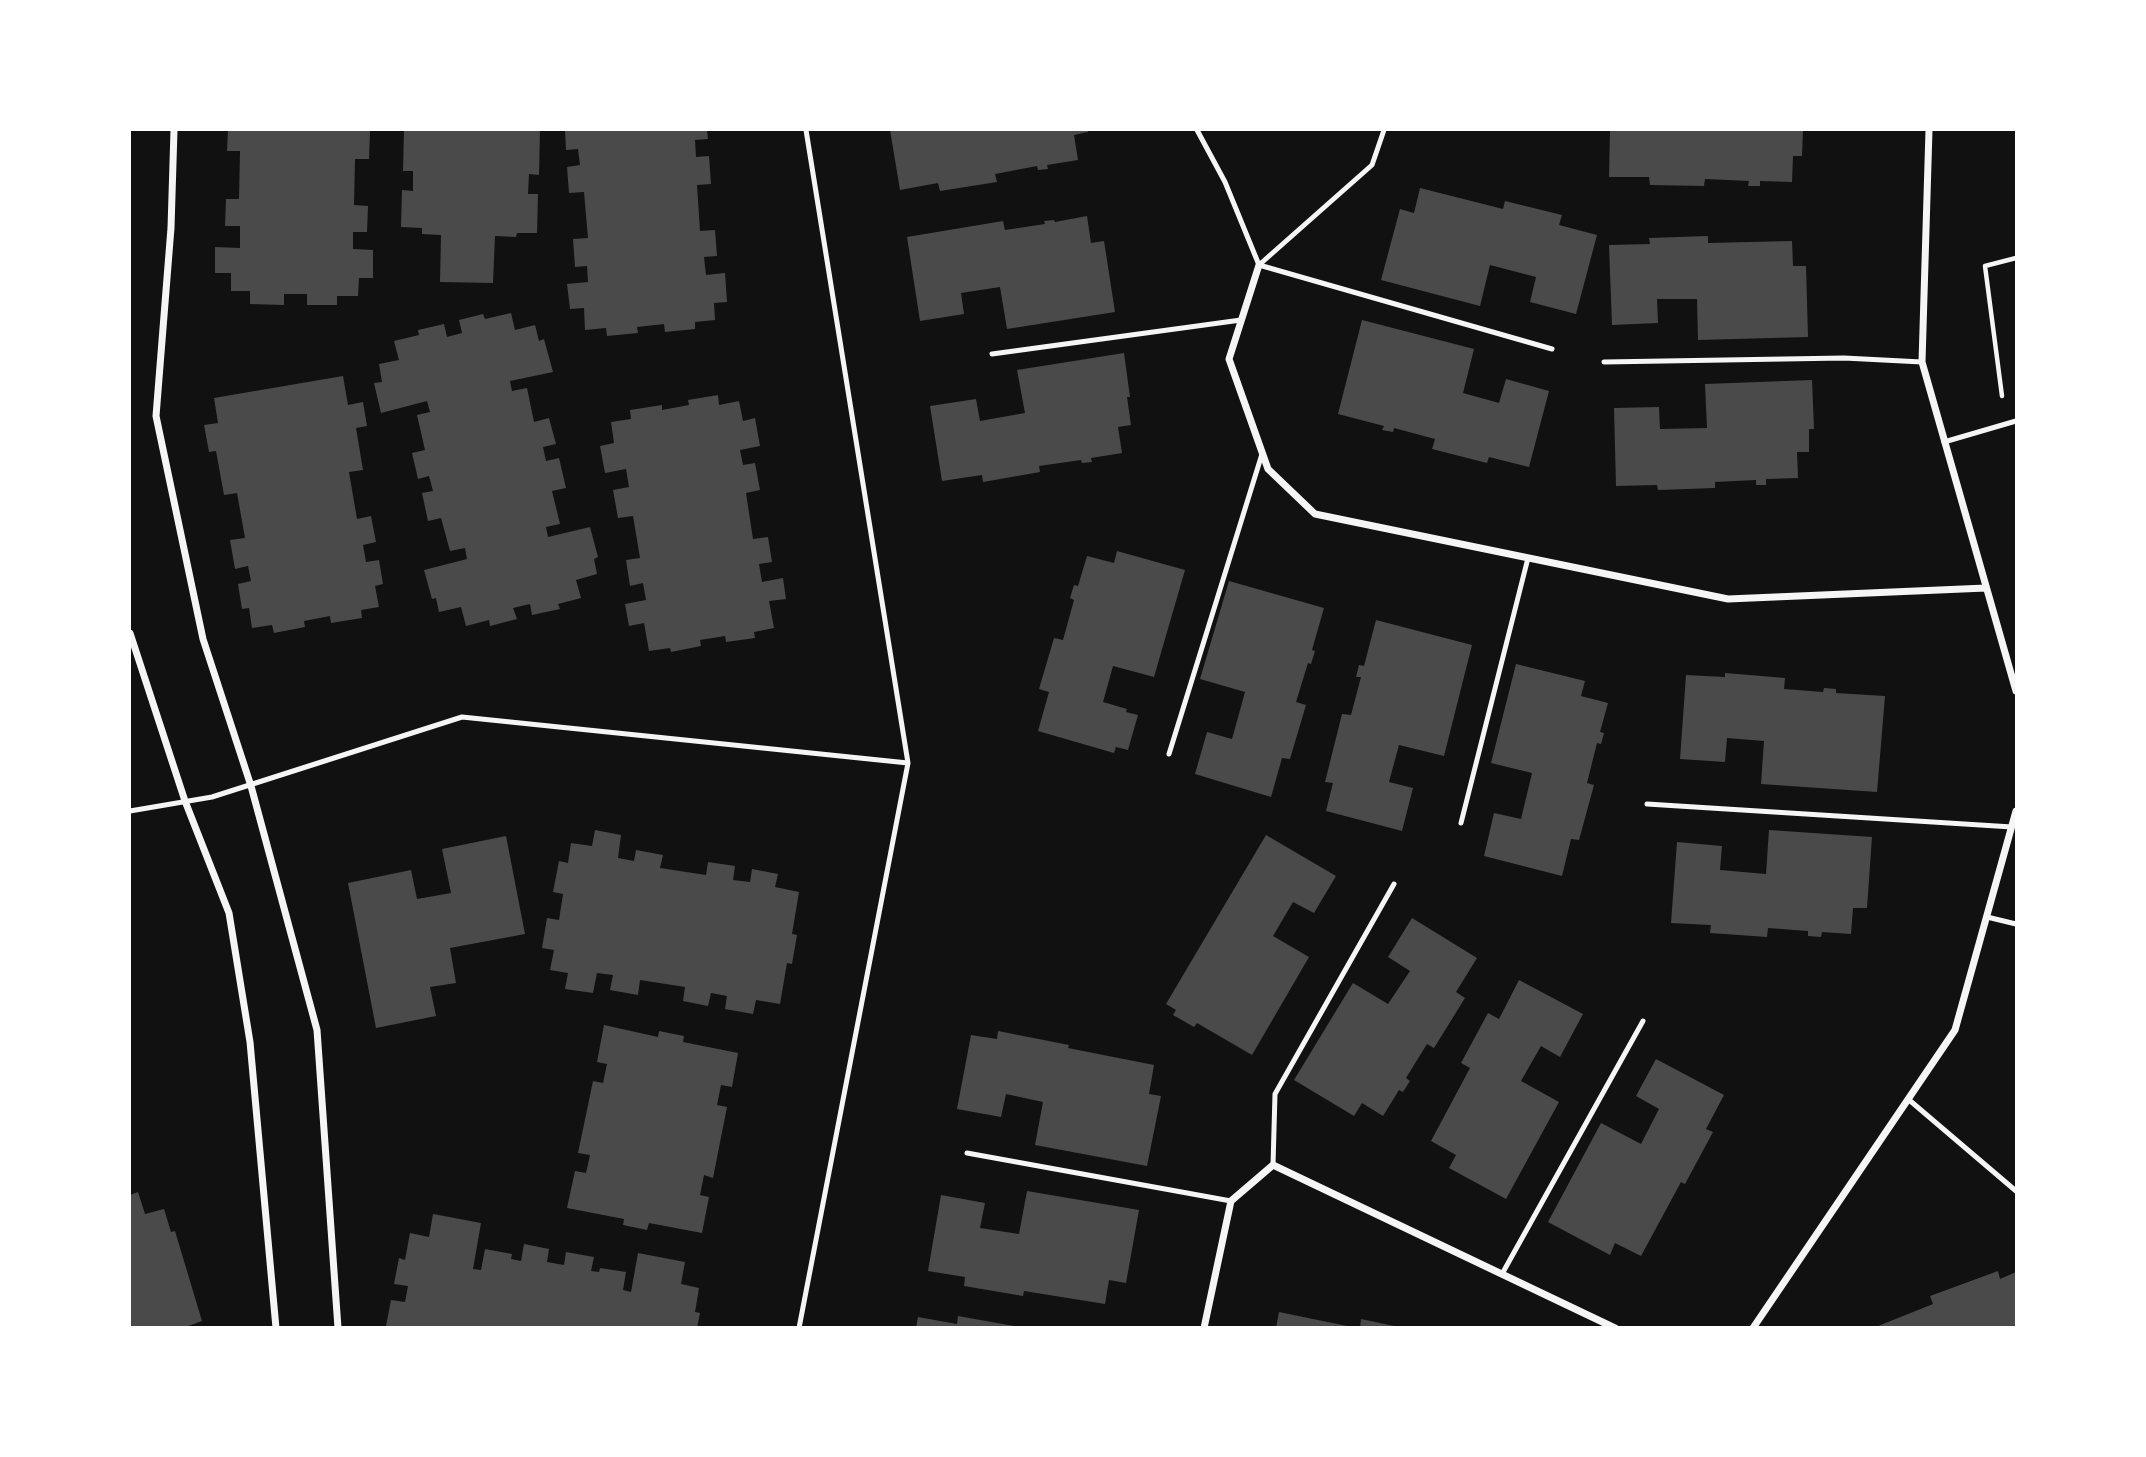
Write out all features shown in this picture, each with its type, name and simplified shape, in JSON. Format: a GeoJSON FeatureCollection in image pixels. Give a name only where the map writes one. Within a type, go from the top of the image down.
{"type":"FeatureCollection","features":[{"type":"Feature","properties":{"kind":"street"},"geometry":{"type":"LineString","coordinates":[[174,130],[171,228],[156,416],[202,639],[251,786],[317,1030],[338,1328]]}},
{"type":"Feature","properties":{"kind":"street"},"geometry":{"type":"LineString","coordinates":[[1929,130],[1922,362],[2017,691]]}},
{"type":"Feature","properties":{"kind":"street"},"geometry":{"type":"LineString","coordinates":[[1259,265],[1229,359],[1268,469],[1315,514],[1728,599],[1986,588]]}},
{"type":"Feature","properties":{"kind":"street"},"geometry":{"type":"LineString","coordinates":[[130,633],[185,802],[229,913],[250,1042],[276,1328]]}},
{"type":"Feature","properties":{"kind":"street"},"geometry":{"type":"LineString","coordinates":[[1753,1328],[1955,1030],[2017,811]]}},
{"type":"Feature","properties":{"kind":"street"},"geometry":{"type":"LineString","coordinates":[[1204,1328],[1231,1201],[1273,1165],[1615,1328]]}},
{"type":"Feature","properties":{"kind":"lane"},"geometry":{"type":"LineString","coordinates":[[799,1328],[908,763],[806,130]]}},
{"type":"Feature","properties":{"kind":"lane"},"geometry":{"type":"LineString","coordinates":[[1197,130],[1225,182],[1259,265]]}},
{"type":"Feature","properties":{"kind":"lane"},"geometry":{"type":"LineString","coordinates":[[1259,265],[1372,165],[1384,130]]}},
{"type":"Feature","properties":{"kind":"lane"},"geometry":{"type":"LineString","coordinates":[[1259,265],[1552,349]]}},
{"type":"Feature","properties":{"kind":"lane"},"geometry":{"type":"LineString","coordinates":[[992,354],[1241,320]]}},
{"type":"Feature","properties":{"kind":"lane"},"geometry":{"type":"LineString","coordinates":[[1604,362],[1844,358],[1922,362]]}},
{"type":"Feature","properties":{"kind":"lane"},"geometry":{"type":"LineString","coordinates":[[1944,442],[2017,421]]}},
{"type":"Feature","properties":{"kind":"lane"},"geometry":{"type":"LineString","coordinates":[[1169,754],[1262,454]]}},
{"type":"Feature","properties":{"kind":"lane"},"geometry":{"type":"LineString","coordinates":[[1461,823],[1528,558]]}},
{"type":"Feature","properties":{"kind":"lane"},"geometry":{"type":"LineString","coordinates":[[130,811],[212,797],[251,786],[462,717],[908,763]]}},
{"type":"Feature","properties":{"kind":"lane"},"geometry":{"type":"LineString","coordinates":[[1647,804],[2012,827]]}},
{"type":"Feature","properties":{"kind":"lane"},"geometry":{"type":"LineString","coordinates":[[1273,1165],[1275,1094],[1394,884]]}},
{"type":"Feature","properties":{"kind":"lane"},"geometry":{"type":"LineString","coordinates":[[1986,917],[2017,924]]}},
{"type":"Feature","properties":{"kind":"lane"},"geometry":{"type":"LineString","coordinates":[[1502,1275],[1643,1021]]}},
{"type":"Feature","properties":{"kind":"lane"},"geometry":{"type":"LineString","coordinates":[[1908,1099],[2017,1191]]}},
{"type":"Feature","properties":{"kind":"lane"},"geometry":{"type":"LineString","coordinates":[[967,1153],[1231,1201]]}},
{"type":"Feature","properties":{"kind":"path"},"geometry":{"type":"LineString","coordinates":[[2006,424],[1985,266],[2017,258]]}},
{"type":"Feature","properties":{"kind":"building"},"geometry":{"type":"Polygon","coordinates":[[[228,130],[370,131],[369,159],[355,159],[354,205],[368,206],[367,232],[353,232],[353,249],[373,250],[373,278],[359,278],[358,296],[337,296],[337,305],[307,305],[307,294],[284,294],[284,305],[250,304],[250,291],[231,291],[231,273],[215,273],[215,247],[240,248],[240,226],[225,226],[226,199],[239,199],[240,151],[227,151],[228,130]]]}},
{"type":"Feature","properties":{"kind":"building"},"geometry":{"type":"Polygon","coordinates":[[[404,130],[540,130],[539,175],[529,174],[528,194],[538,194],[537,233],[517,233],[516,237],[495,236],[493,283],[440,282],[441,235],[422,234],[422,228],[401,227],[402,190],[413,191],[413,171],[403,171],[404,130]]]}},
{"type":"Feature","properties":{"kind":"building"},"geometry":{"type":"Polygon","coordinates":[[[565,130],[707,130],[708,139],[695,140],[696,157],[709,156],[711,184],[697,185],[700,231],[715,230],[717,256],[704,257],[706,275],[725,273],[727,302],[714,303],[715,320],[695,322],[695,329],[665,332],[664,324],[637,327],[638,333],[607,336],[606,328],[585,330],[584,308],[570,309],[567,284],[588,282],[587,266],[575,267],[573,239],[588,238],[584,192],[569,193],[567,167],[580,165],[578,149],[566,150],[565,130]]]}},
{"type":"Feature","properties":{"kind":"building"},"geometry":{"type":"Polygon","coordinates":[[[890,130],[1088,132],[1074,135],[1078,160],[1047,165],[1048,169],[1038,170],[1037,166],[995,174],[997,182],[940,191],[938,183],[900,190],[890,130]]]}},
{"type":"Feature","properties":{"kind":"building"},"geometry":{"type":"Polygon","coordinates":[[[1610,130],[1803,130],[1802,156],[1793,156],[1792,182],[1760,181],[1760,186],[1748,186],[1749,181],[1705,179],[1704,186],[1650,185],[1649,177],[1609,177],[1610,130]]]}},
{"type":"Feature","properties":{"kind":"building"},"geometry":{"type":"Polygon","coordinates":[[[1420,188],[1503,209],[1505,201],[1562,215],[1559,225],[1597,235],[1576,314],[1530,302],[1536,277],[1490,265],[1480,306],[1381,280],[1400,209],[1414,213],[1420,188]]]}},
{"type":"Feature","properties":{"kind":"building"},"geometry":{"type":"Polygon","coordinates":[[[1087,216],[1091,243],[1104,241],[1115,312],[1007,329],[1000,287],[961,293],[964,314],[920,321],[907,237],[1003,221],[1005,230],[1045,224],[1044,221],[1055,222],[1087,216]]]}},
{"type":"Feature","properties":{"kind":"building"},"geometry":{"type":"Polygon","coordinates":[[[1708,236],[1708,243],[1792,241],[1793,266],[1806,266],[1808,337],[1698,340],[1697,299],[1657,299],[1658,323],[1612,325],[1609,245],[1650,244],[1649,238],[1708,236]]]}},
{"type":"Feature","properties":{"kind":"building"},"geometry":{"type":"Polygon","coordinates":[[[511,313],[515,330],[535,325],[539,341],[544,339],[553,372],[510,381],[512,391],[527,388],[534,422],[549,418],[556,444],[543,447],[546,461],[559,458],[566,488],[552,491],[560,524],[546,527],[548,537],[590,527],[598,557],[594,559],[597,574],[576,580],[581,598],[558,604],[560,609],[532,615],[530,604],[513,608],[517,619],[490,626],[489,620],[466,626],[461,607],[439,612],[436,598],[432,599],[424,570],[467,559],[465,548],[450,551],[441,518],[428,521],[422,493],[433,491],[429,476],[418,479],[412,453],[425,450],[417,415],[430,412],[427,401],[381,413],[374,383],[382,382],[379,364],[399,360],[394,341],[419,335],[418,330],[444,324],[447,337],[462,333],[459,320],[483,314],[485,319],[511,313]]]}},
{"type":"Feature","properties":{"kind":"building"},"geometry":{"type":"Polygon","coordinates":[[[1362,320],[1474,349],[1463,393],[1499,403],[1506,379],[1549,391],[1529,467],[1489,457],[1487,463],[1432,449],[1435,439],[1394,428],[1393,432],[1382,430],[1384,426],[1338,414],[1362,320]]]}},
{"type":"Feature","properties":{"kind":"building"},"geometry":{"type":"Polygon","coordinates":[[[1124,353],[1131,425],[1118,427],[1122,453],[1091,458],[1092,462],[1082,463],[1081,460],[1039,466],[1040,472],[983,482],[982,475],[942,481],[930,406],[976,399],[980,421],[1025,413],[1017,370],[1124,353]]]}},
{"type":"Feature","properties":{"kind":"building"},"geometry":{"type":"Polygon","coordinates":[[[343,376],[348,405],[363,402],[367,426],[356,428],[363,470],[349,472],[357,519],[371,516],[376,542],[363,545],[366,562],[379,560],[383,584],[375,586],[379,607],[361,610],[362,618],[331,623],[330,616],[304,621],[305,627],[274,633],[272,625],[252,628],[249,608],[242,609],[238,584],[251,581],[248,566],[235,569],[230,540],[245,538],[237,493],[224,495],[216,451],[209,452],[204,425],[218,423],[214,398],[343,376]]]}},
{"type":"Feature","properties":{"kind":"building"},"geometry":{"type":"Polygon","coordinates":[[[1812,380],[1814,429],[1809,429],[1809,452],[1797,452],[1798,478],[1766,479],[1766,485],[1756,485],[1756,480],[1715,482],[1715,488],[1658,490],[1657,485],[1616,486],[1614,408],[1659,407],[1660,429],[1707,428],[1705,384],[1812,380]]]}},
{"type":"Feature","properties":{"kind":"building"},"geometry":{"type":"Polygon","coordinates":[[[718,395],[719,405],[739,401],[743,421],[755,418],[760,446],[740,450],[743,465],[755,463],[760,490],[746,493],[753,539],[768,537],[772,562],[759,564],[762,582],[783,578],[786,599],[769,601],[774,628],[754,632],[755,638],[726,642],[725,636],[700,640],[701,646],[671,652],[670,648],[649,651],[644,623],[629,626],[625,604],[646,600],[643,583],[630,586],[626,560],[640,558],[633,516],[618,518],[613,490],[629,487],[626,469],[605,473],[600,446],[614,443],[611,422],[631,419],[630,410],[662,405],[662,410],[689,405],[688,400],[718,395]]]}},
{"type":"Feature","properties":{"kind":"building"},"geometry":{"type":"Polygon","coordinates":[[[1117,551],[1185,570],[1154,677],[1113,666],[1103,702],[1138,715],[1128,750],[1116,747],[1114,753],[1038,731],[1049,692],[1039,689],[1054,638],[1063,640],[1074,600],[1070,598],[1074,585],[1078,586],[1087,556],[1114,563],[1117,551]]]}},
{"type":"Feature","properties":{"kind":"building"},"geometry":{"type":"Polygon","coordinates":[[[1229,581],[1324,608],[1312,650],[1315,651],[1311,664],[1308,663],[1296,702],[1306,705],[1290,759],[1282,758],[1271,797],[1195,774],[1207,732],[1232,739],[1245,692],[1200,679],[1229,581]]]}},
{"type":"Feature","properties":{"kind":"building"},"geometry":{"type":"Polygon","coordinates":[[[1376,620],[1472,645],[1444,756],[1399,745],[1389,782],[1413,788],[1402,831],[1326,811],[1333,783],[1325,782],[1342,714],[1351,715],[1361,677],[1356,677],[1359,665],[1364,666],[1376,620]]]}},
{"type":"Feature","properties":{"kind":"building"},"geometry":{"type":"Polygon","coordinates":[[[1516,664],[1585,681],[1581,696],[1608,703],[1600,732],[1604,733],[1601,744],[1597,743],[1587,783],[1594,785],[1579,840],[1571,839],[1562,876],[1484,856],[1494,813],[1521,819],[1532,773],[1491,763],[1516,664]]]}},
{"type":"Feature","properties":{"kind":"building"},"geometry":{"type":"Polygon","coordinates":[[[1725,673],[1785,678],[1784,689],[1823,692],[1824,688],[1836,689],[1836,693],[1885,696],[1877,792],[1761,784],[1764,741],[1727,738],[1725,762],[1680,759],[1686,675],[1725,677],[1725,673]]]}},
{"type":"Feature","properties":{"kind":"building"},"geometry":{"type":"Polygon","coordinates":[[[595,830],[621,835],[618,858],[634,861],[636,850],[663,855],[660,868],[706,875],[708,862],[735,866],[733,880],[750,882],[752,869],[778,874],[775,887],[799,892],[792,934],[797,935],[792,964],[787,963],[780,1004],[756,1000],[753,1014],[725,1009],[727,996],[711,993],[708,1006],[683,1001],[685,987],[640,980],[638,995],[610,990],[613,975],[597,973],[593,993],[565,989],[568,973],[550,970],[554,950],[542,948],[547,918],[559,920],[563,894],[553,892],[559,861],[568,863],[571,843],[592,846],[595,830]]]}},
{"type":"Feature","properties":{"kind":"building"},"geometry":{"type":"Polygon","coordinates":[[[1769,830],[1872,837],[1867,908],[1853,908],[1851,934],[1822,932],[1821,937],[1808,936],[1808,931],[1768,928],[1767,937],[1710,933],[1711,925],[1671,923],[1677,842],[1722,846],[1720,870],[1766,874],[1769,830]]]}},
{"type":"Feature","properties":{"kind":"building"},"geometry":{"type":"Polygon","coordinates":[[[1266,835],[1336,876],[1314,913],[1293,902],[1273,936],[1309,957],[1252,1055],[1197,1023],[1194,1027],[1173,1015],[1176,1010],[1166,1004],[1266,835]]]}},
{"type":"Feature","properties":{"kind":"building"},"geometry":{"type":"Polygon","coordinates":[[[506,836],[525,934],[450,948],[456,983],[430,987],[436,1016],[376,1028],[348,883],[411,870],[417,899],[451,893],[442,849],[506,836]]]}},
{"type":"Feature","properties":{"kind":"building"},"geometry":{"type":"Polygon","coordinates":[[[1412,918],[1477,958],[1456,992],[1465,998],[1434,1048],[1427,1044],[1406,1078],[1410,1081],[1403,1092],[1399,1090],[1383,1116],[1362,1103],[1354,1116],[1294,1080],[1353,983],[1388,1004],[1410,971],[1388,957],[1412,918]]]}},
{"type":"Feature","properties":{"kind":"building"},"geometry":{"type":"Polygon","coordinates":[[[1519,980],[1583,1014],[1560,1057],[1541,1046],[1521,1081],[1559,1102],[1506,1199],[1449,1168],[1456,1155],[1431,1141],[1470,1068],[1461,1063],[1488,1013],[1499,1019],[1519,980]]]}},
{"type":"Feature","properties":{"kind":"building"},"geometry":{"type":"Polygon","coordinates":[[[604,1025],[658,1037],[659,1031],[684,1036],[683,1042],[738,1053],[732,1087],[721,1085],[717,1105],[727,1107],[713,1178],[704,1175],[700,1195],[709,1197],[702,1233],[649,1223],[647,1230],[623,1225],[624,1219],[567,1208],[575,1171],[586,1173],[590,1155],[578,1153],[593,1081],[603,1083],[607,1064],[597,1062],[604,1025]]]}},
{"type":"Feature","properties":{"kind":"building"},"geometry":{"type":"Polygon","coordinates":[[[998,1031],[1154,1065],[1149,1094],[1161,1096],[1147,1166],[1035,1145],[1043,1102],[1006,1094],[1001,1117],[957,1109],[971,1035],[997,1039],[998,1031]]]}},
{"type":"Feature","properties":{"kind":"building"},"geometry":{"type":"Polygon","coordinates":[[[1656,1059],[1724,1095],[1706,1129],[1713,1132],[1685,1184],[1681,1182],[1641,1256],[1615,1243],[1610,1255],[1548,1222],[1601,1123],[1641,1144],[1659,1109],[1636,1096],[1656,1059]]]}},
{"type":"Feature","properties":{"kind":"building"},"geometry":{"type":"Polygon","coordinates":[[[1027,1191],[1139,1210],[1126,1283],[1109,1280],[1105,1304],[1024,1291],[1023,1296],[964,1286],[965,1277],[928,1271],[941,1195],[985,1203],[980,1228],[1019,1234],[1027,1191]]]}},
{"type":"Feature","properties":{"kind":"building"},"geometry":{"type":"Polygon","coordinates":[[[138,1192],[145,1214],[164,1209],[171,1232],[175,1231],[202,1321],[183,1328],[130,1328],[130,1195],[138,1192]]]}},
{"type":"Feature","properties":{"kind":"building"},"geometry":{"type":"Polygon","coordinates":[[[433,1214],[481,1223],[473,1269],[481,1270],[485,1249],[512,1254],[511,1259],[521,1261],[524,1244],[549,1249],[547,1262],[564,1265],[566,1252],[594,1257],[591,1271],[599,1272],[600,1268],[626,1272],[623,1290],[631,1292],[638,1253],[685,1262],[681,1284],[699,1288],[695,1312],[700,1313],[697,1328],[386,1326],[391,1300],[405,1302],[408,1286],[394,1284],[399,1258],[405,1260],[410,1233],[429,1237],[433,1214]]]}},
{"type":"Feature","properties":{"kind":"building"},"geometry":{"type":"Polygon","coordinates":[[[1998,1271],[2000,1279],[2016,1272],[2016,1328],[1873,1328],[1933,1304],[1930,1296],[1998,1271]]]}},
{"type":"Feature","properties":{"kind":"building"},"geometry":{"type":"Polygon","coordinates":[[[1279,1312],[1347,1326],[1276,1328],[1279,1312]]]}},
{"type":"Feature","properties":{"kind":"building"},"geometry":{"type":"Polygon","coordinates":[[[958,1316],[1014,1328],[916,1328],[918,1317],[957,1324],[958,1316]]]}},
{"type":"Feature","properties":{"kind":"building"},"geometry":{"type":"Polygon","coordinates":[[[1361,1319],[1394,1326],[1394,1328],[1360,1328],[1361,1319]]]}}]}
